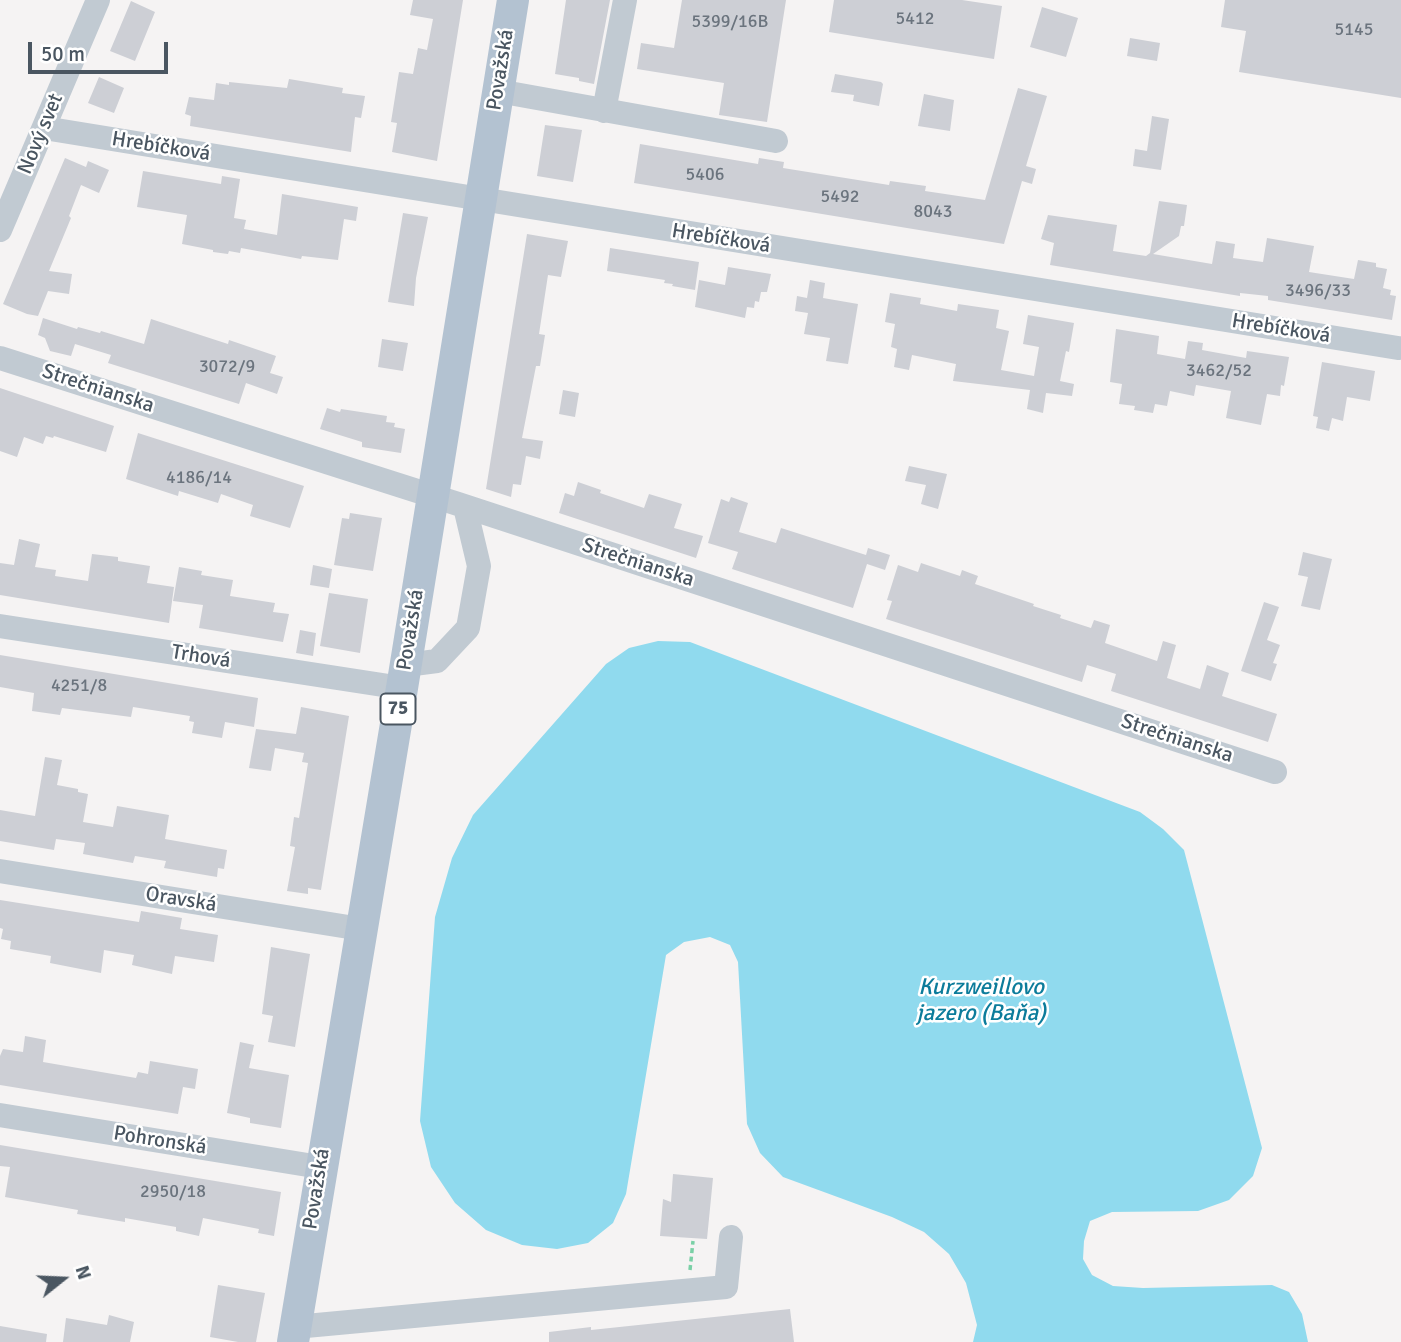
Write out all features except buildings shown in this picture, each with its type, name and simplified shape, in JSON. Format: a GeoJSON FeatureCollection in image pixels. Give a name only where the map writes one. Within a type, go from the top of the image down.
{"type":"FeatureCollection","features":[{"type":"Feature","properties":{"kind":"main road","name":"Považská"},"geometry":{"type":"LineString","coordinates":[[294,1334],[513,0]]}},
{"type":"Feature","properties":{"kind":"street","name":"Nový svet"},"geometry":{"type":"LineString","coordinates":[[0,230],[98,0]]}},
{"type":"Feature","properties":{"kind":"street"},"geometry":{"type":"LineString","coordinates":[[604,111],[625,0]]}},
{"type":"Feature","properties":{"kind":"street"},"geometry":{"type":"LineString","coordinates":[[498,91],[776,141]]}},
{"type":"Feature","properties":{"kind":"street","name":"Hrebíčková"},"geometry":{"type":"LineString","coordinates":[[44,128],[1398,348]]}},
{"type":"Feature","properties":{"kind":"street","name":"Strečnianska"},"geometry":{"type":"LineString","coordinates":[[0,358],[433,496],[1275,772]]}},
{"type":"Feature","properties":{"kind":"street"},"geometry":{"type":"LineString","coordinates":[[404,676],[437,661],[468,628],[479,566],[465,507]]}},
{"type":"Feature","properties":{"kind":"street","name":"Trhová"},"geometry":{"type":"LineString","coordinates":[[0,626],[404,676]]}},
{"type":"Feature","properties":{"kind":"street","name":"Oravská"},"geometry":{"type":"LineString","coordinates":[[0,871],[361,929]]}},
{"type":"Feature","properties":{"kind":"street","name":"Pohronská"},"geometry":{"type":"LineString","coordinates":[[0,1115],[320,1167]]}},
{"type":"Feature","properties":{"kind":"street"},"geometry":{"type":"LineString","coordinates":[[294,1334],[726,1287],[731,1237]]}},
{"type":"Feature","properties":{"kind":"path"},"geometry":{"type":"LineString","coordinates":[[687,1290],[693,1241]]}},
{"type":"Feature","properties":{"kind":"water","name":"Kurzweillovo jazero (Baňa)"},"geometry":{"type":"Polygon","coordinates":[[[658,641],[690,642],[1140,812],[1163,829],[1184,850],[1262,1148],[1253,1176],[1229,1200],[1198,1211],[1112,1212],[1090,1221],[1084,1241],[1083,1259],[1092,1275],[1113,1286],[1143,1288],[1272,1285],[1289,1292],[1302,1314],[1308,1342],[973,1342],[977,1325],[966,1283],[949,1254],[924,1232],[892,1217],[783,1177],[760,1153],[747,1124],[738,962],[730,945],[710,937],[684,942],[666,955],[626,1194],[613,1223],[588,1243],[557,1249],[522,1245],[486,1230],[455,1203],[431,1167],[420,1121],[435,917],[452,858],[473,815],[606,664],[629,648],[658,641]]]}}]}
